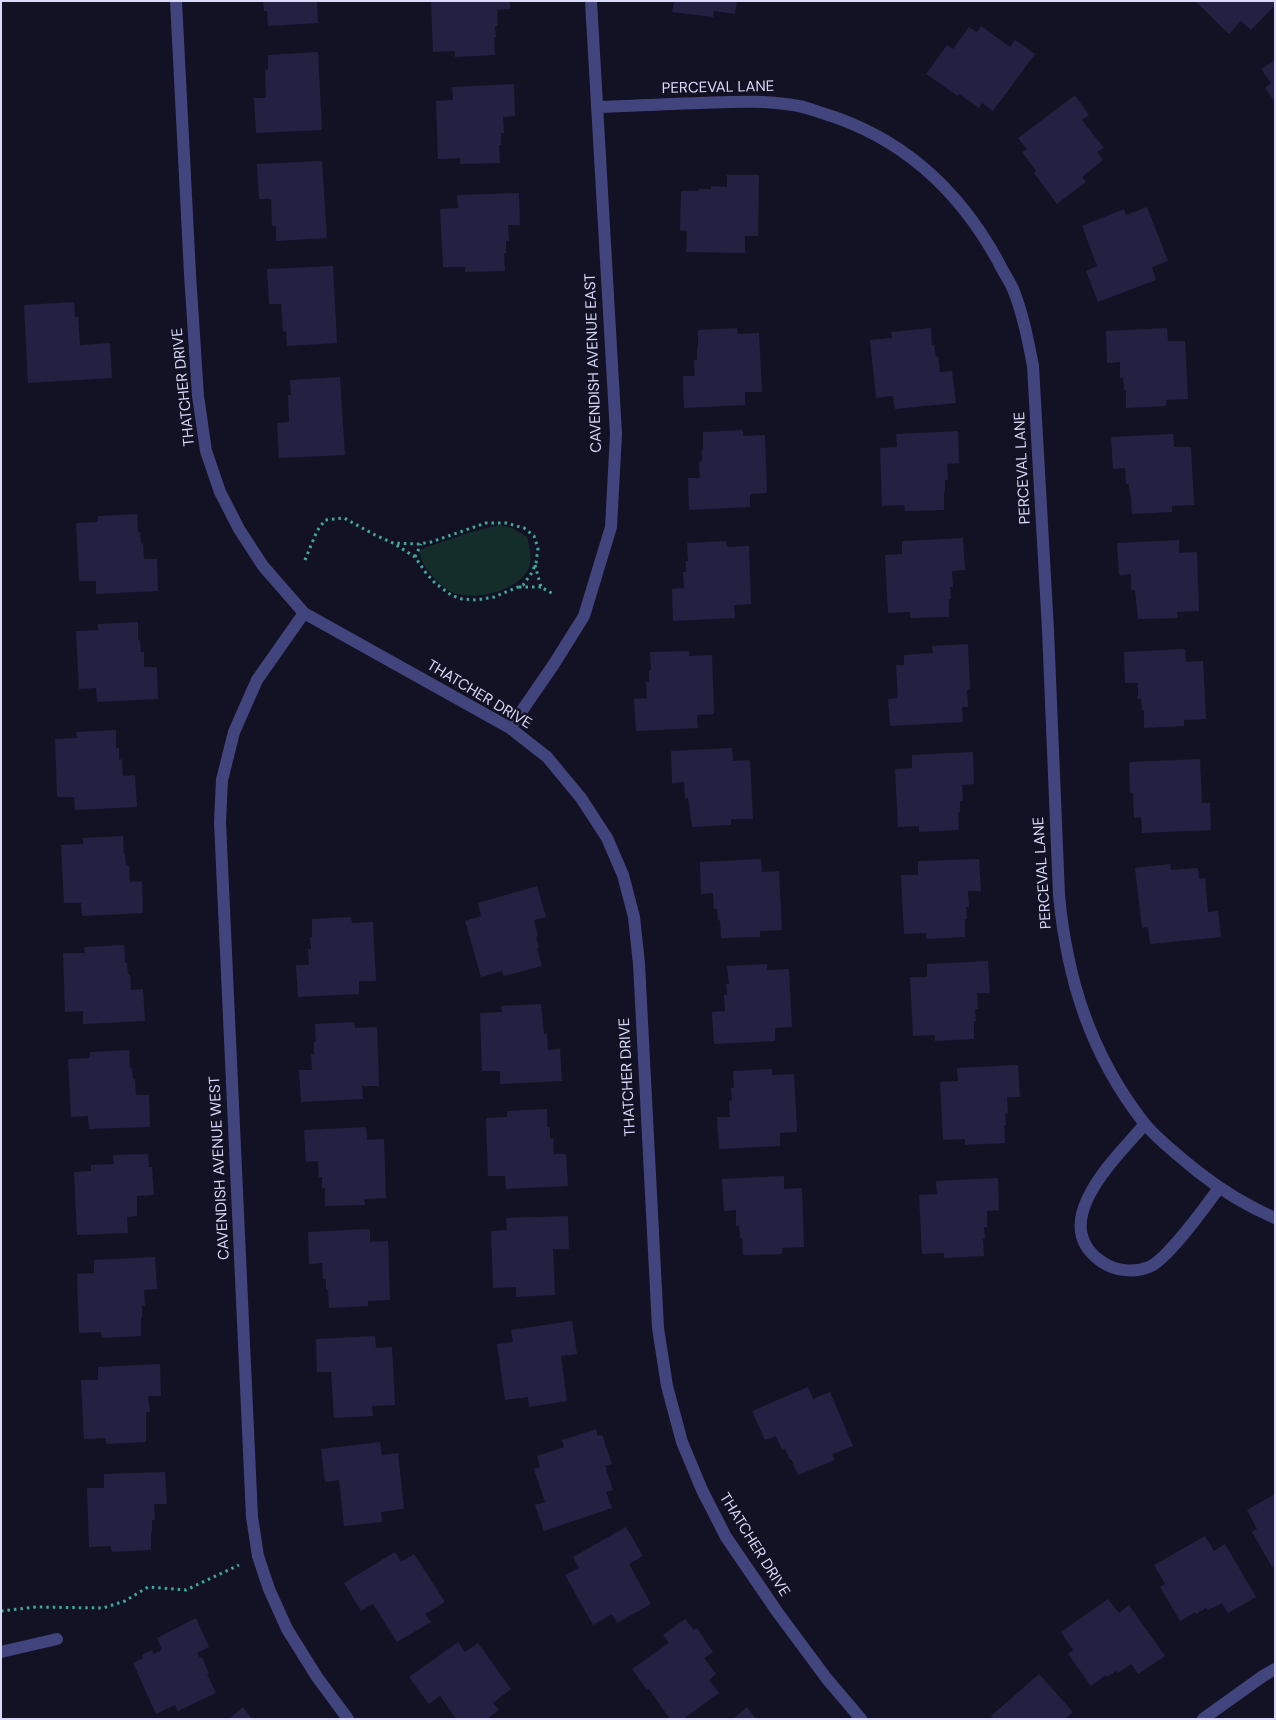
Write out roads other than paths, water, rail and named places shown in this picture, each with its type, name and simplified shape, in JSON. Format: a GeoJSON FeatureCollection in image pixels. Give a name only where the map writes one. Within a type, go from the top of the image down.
{"type":"FeatureCollection","features":[{"type":"Feature","properties":{"kind":"street","name":"THATCHER DRIVE"},"geometry":{"type":"LineString","coordinates":[[176,1],[198,396],[206,450],[220,492],[239,529],[263,566],[304,613],[510,728],[547,757],[581,798],[607,838],[622,875],[634,917],[639,964],[658,1328],[667,1386],[682,1442],[702,1490],[726,1537],[810,1657],[861,1719]]}},
{"type":"Feature","properties":{"kind":"street","name":"CAVENDISH AVENUE EAST"},"geometry":{"type":"LineString","coordinates":[[510,728],[584,616],[611,527],[616,434],[591,1]]}},
{"type":"Feature","properties":{"kind":"street","name":"PERCEVAL LANE"},"geometry":{"type":"LineString","coordinates":[[597,107],[752,101],[795,105],[834,116],[867,130],[918,162],[944,186],[971,216],[1012,288],[1024,320],[1033,366],[1048,630],[1059,895],[1064,936],[1073,981],[1098,1051],[1118,1085],[1145,1124],[1180,1158],[1219,1188],[1275,1218]]}},
{"type":"Feature","properties":{"kind":"street","name":"CAVENDISH AVENUE WEST"},"geometry":{"type":"LineString","coordinates":[[304,613],[257,680],[234,732],[222,780],[220,832],[252,1517],[258,1556],[269,1588],[287,1629],[317,1677],[348,1719]]}},
{"type":"Feature","properties":{"kind":"street"},"geometry":{"type":"LineString","coordinates":[[1145,1124],[1110,1165],[1087,1197],[1081,1213],[1080,1228],[1084,1242],[1091,1253],[1102,1262],[1118,1269],[1132,1271],[1149,1267],[1163,1258],[1219,1188]]}},
{"type":"Feature","properties":{"kind":"street"},"geometry":{"type":"LineString","coordinates":[[1,1652],[58,1639]]}},
{"type":"Feature","properties":{"kind":"street"},"geometry":{"type":"LineString","coordinates":[[1203,1719],[1275,1669]]}}]}
